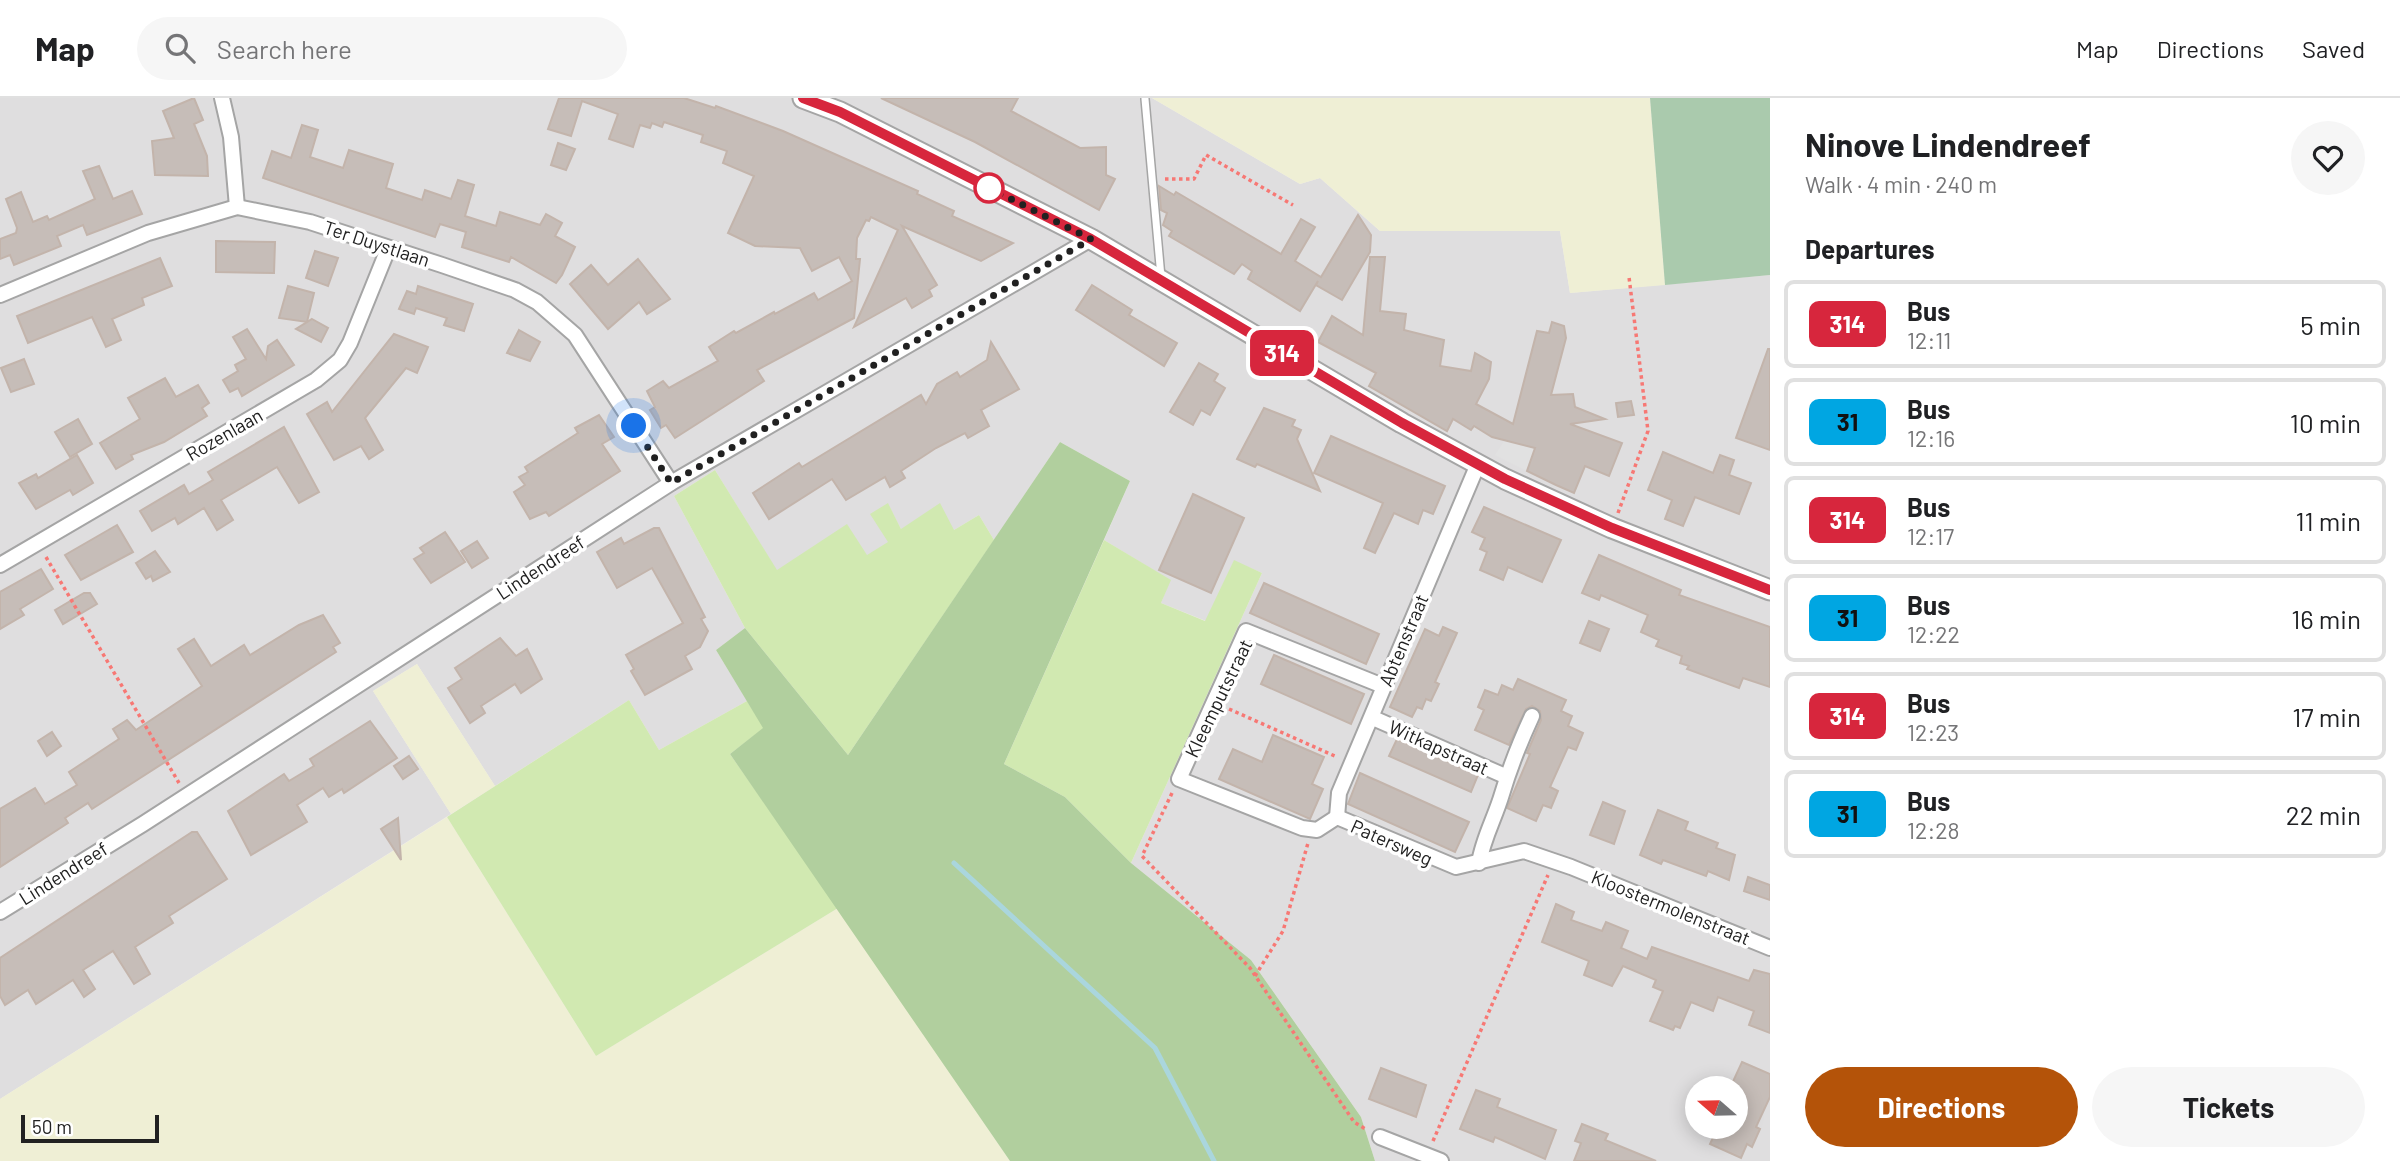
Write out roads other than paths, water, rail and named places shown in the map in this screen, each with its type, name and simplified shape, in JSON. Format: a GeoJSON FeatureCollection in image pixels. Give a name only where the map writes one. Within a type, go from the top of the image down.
{"type":"FeatureCollection","features":[{"type":"Feature","properties":{"kind":"street"},"geometry":{"type":"LineString","coordinates":[[222,98],[231,137],[237,207]]}},
{"type":"Feature","properties":{"kind":"street"},"geometry":{"type":"LineString","coordinates":[[803,98],[840,112],[1091,239],[1478,464],[1612,528],[1770,590]]}},
{"type":"Feature","properties":{"kind":"street","name":"Ter Duystlaan"},"geometry":{"type":"LineString","coordinates":[[0,295],[148,233],[237,207],[310,222],[515,290],[558,317],[590,357],[671,483]]}},
{"type":"Feature","properties":{"kind":"street","name":"Lindendreef"},"geometry":{"type":"LineString","coordinates":[[0,912],[187,796],[671,483],[1091,239]]}},
{"type":"Feature","properties":{"kind":"street","name":"Rozenlaan"},"geometry":{"type":"LineString","coordinates":[[0,565],[316,380],[340,360],[350,343],[388,249]]}},
{"type":"Feature","properties":{"kind":"street","name":"Abtenstraat"},"geometry":{"type":"LineString","coordinates":[[1337,817],[1339,793],[1373,718],[1383,686],[1478,464]]}},
{"type":"Feature","properties":{"kind":"street","name":"Kleemputstraat"},"geometry":{"type":"LineString","coordinates":[[1309,829],[1179,779],[1246,631],[1383,686]]}},
{"type":"Feature","properties":{"kind":"street","name":"Witkapstraat"},"geometry":{"type":"LineString","coordinates":[[1479,863],[1483,840],[1502,794],[1506,776],[1532,716]]}},
{"type":"Feature","properties":{"kind":"street","name":"Witkapstraat"},"geometry":{"type":"LineString","coordinates":[[1373,718],[1506,776]]}},
{"type":"Feature","properties":{"kind":"street","name":"Patersweg"},"geometry":{"type":"LineString","coordinates":[[1309,829],[1317,830],[1337,817],[1441,863],[1456,867],[1524,851],[1572,867]]}},
{"type":"Feature","properties":{"kind":"street","name":"Kloostermolenstraat"},"geometry":{"type":"LineString","coordinates":[[1572,867],[1770,948]]}},
{"type":"Feature","properties":{"kind":"street"},"geometry":{"type":"LineString","coordinates":[[1380,1137],[1434,1158]]}},
{"type":"Feature","properties":{"kind":"lane"},"geometry":{"type":"LineString","coordinates":[[1145,99],[1161,281]]}},
{"type":"Feature","properties":{"kind":"waterway"},"geometry":{"type":"LineString","coordinates":[[954,863],[1155,1048],[1214,1161]]}}]}
